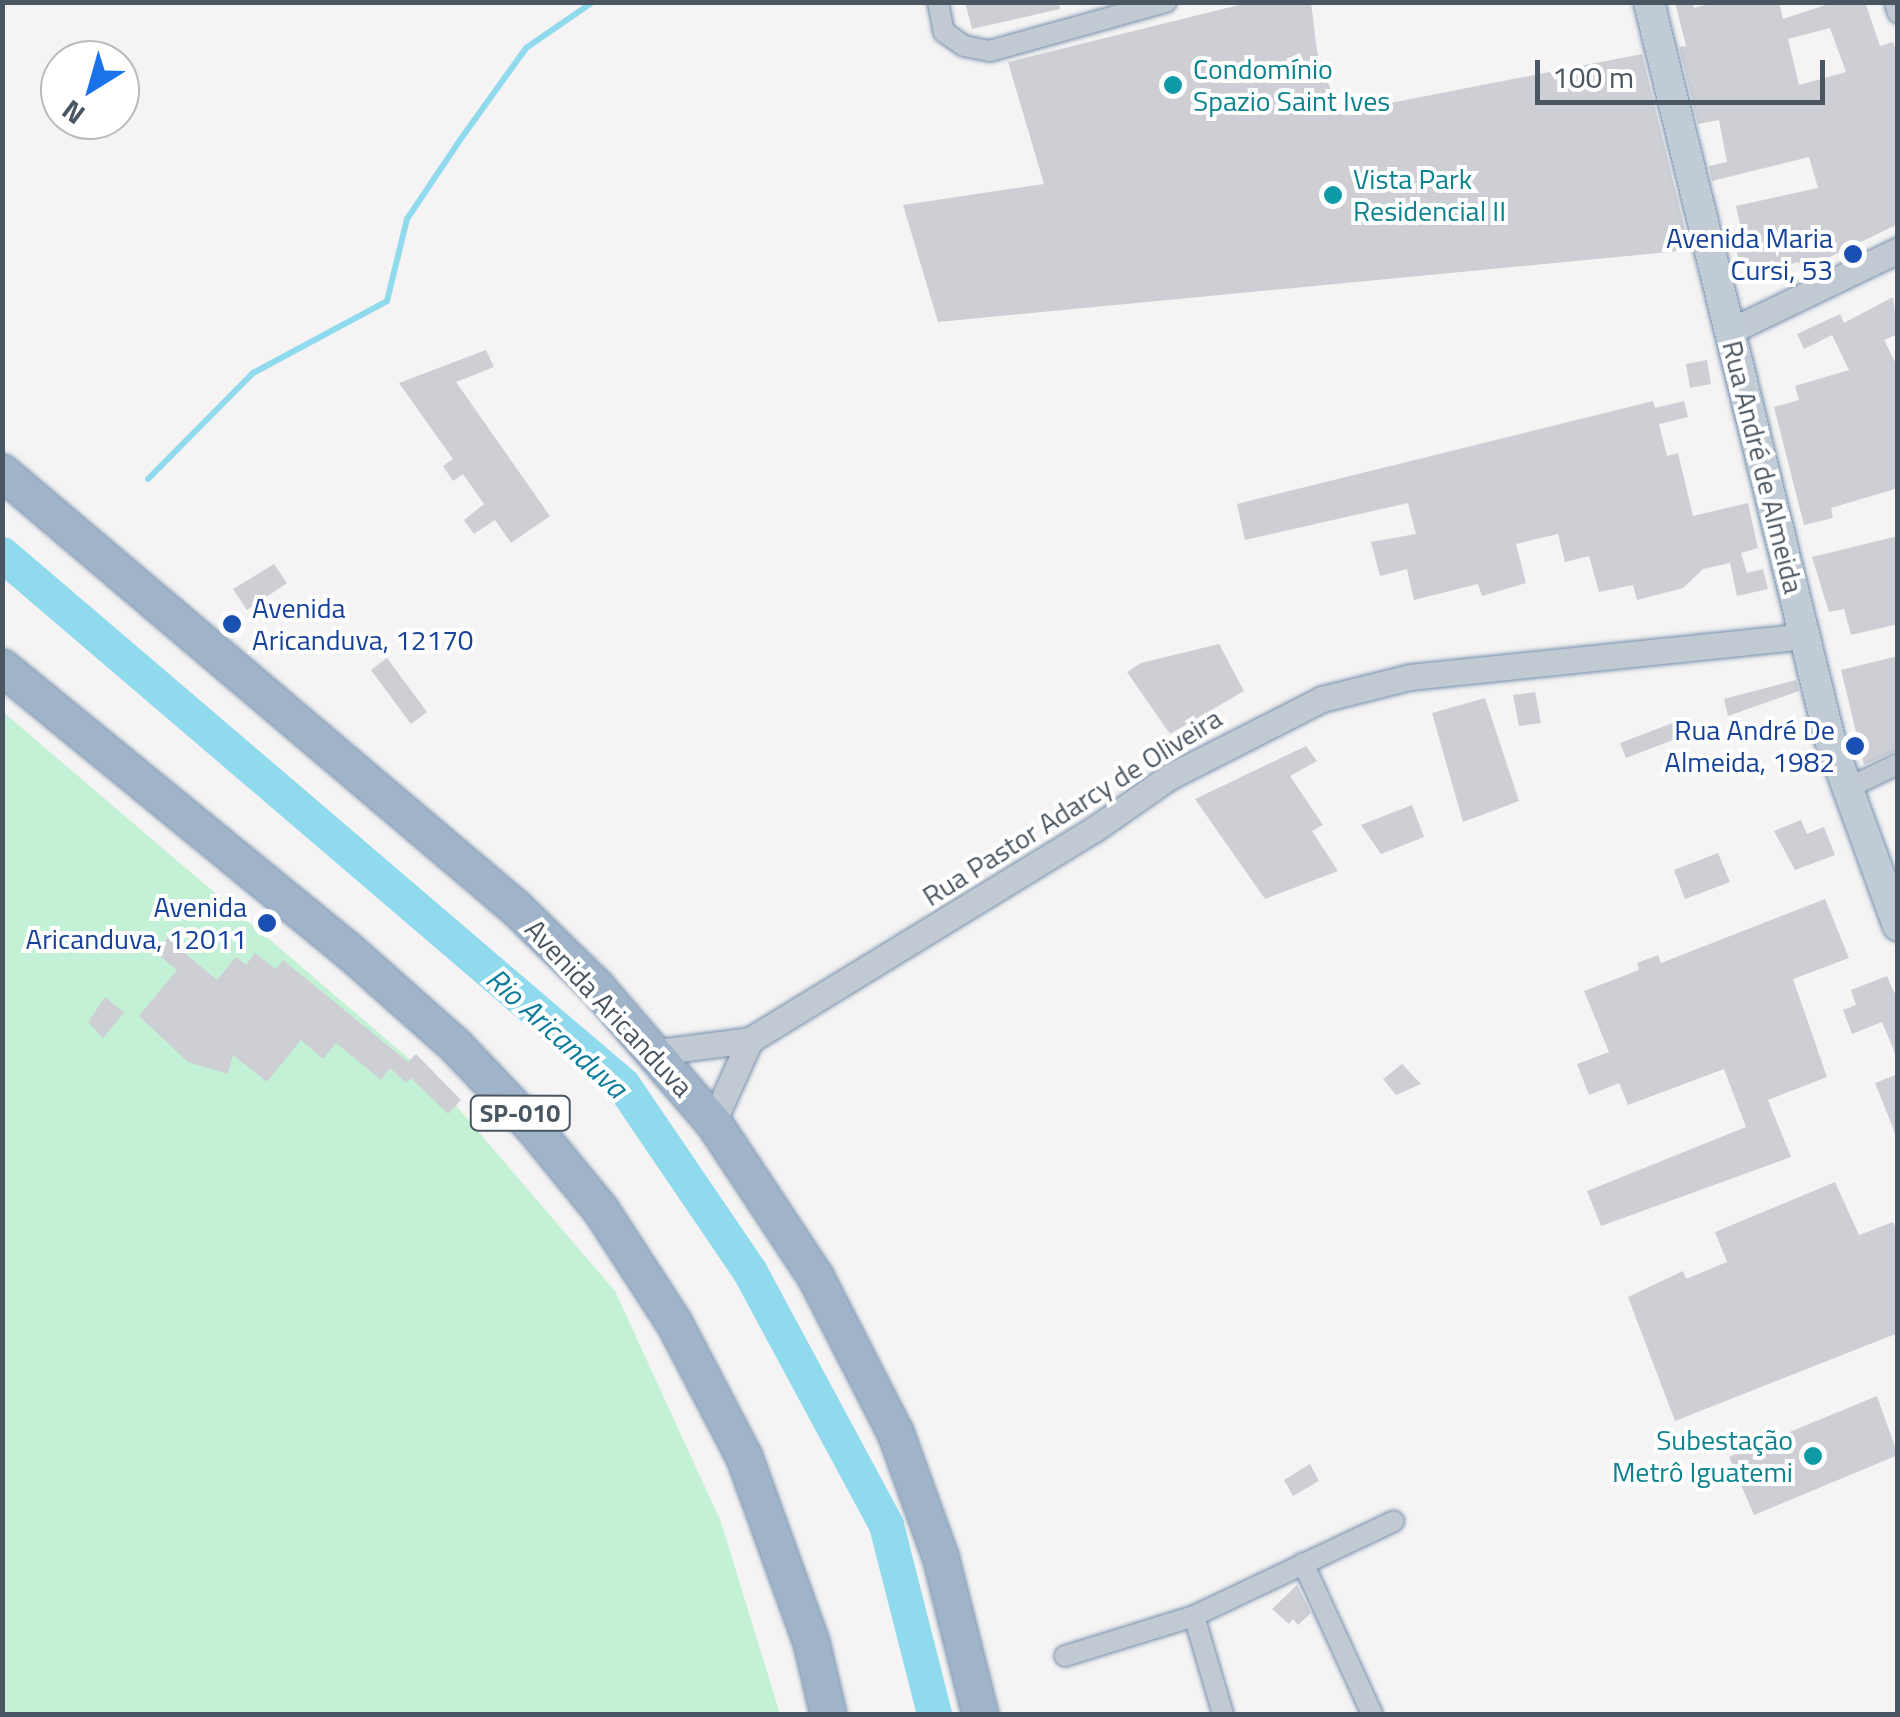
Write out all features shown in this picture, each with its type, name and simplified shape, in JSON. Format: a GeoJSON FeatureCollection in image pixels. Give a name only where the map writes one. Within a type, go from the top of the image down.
{"type":"FeatureCollection","features":[{"type":"Feature","properties":{"kind":"highway","name":"Avenida Aricanduva"},"geometry":{"type":"LineString","coordinates":[[2,472],[488,883],[596,985],[657,1052],[712,1122],[815,1276],[895,1432],[940,1556],[980,1714]]}},
{"type":"Feature","properties":{"kind":"highway","name":"SP-010"},"geometry":{"type":"LineString","coordinates":[[2,667],[348,950],[456,1046],[532,1126],[600,1210],[674,1323],[744,1458],[812,1642],[828,1714]]}},
{"type":"Feature","properties":{"kind":"main road","name":"Rua André de Almeida"},"geometry":{"type":"LineString","coordinates":[[1649,2],[1804,636],[1846,789],[1898,926]]}},
{"type":"Feature","properties":{"kind":"street"},"geometry":{"type":"LineString","coordinates":[[938,2],[944,32],[964,46],[990,52],[1166,2]]}},
{"type":"Feature","properties":{"kind":"street"},"geometry":{"type":"LineString","coordinates":[[1894,2],[1898,13]]}},
{"type":"Feature","properties":{"kind":"street"},"geometry":{"type":"LineString","coordinates":[[1730,331],[1898,250]]}},
{"type":"Feature","properties":{"kind":"street","name":"Rua Pastor Adarcy de Oliveira"},"geometry":{"type":"LineString","coordinates":[[657,1052],[750,1040],[1084,836],[1169,777],[1322,699],[1429,674],[1804,636]]}},
{"type":"Feature","properties":{"kind":"street"},"geometry":{"type":"LineString","coordinates":[[1846,789],[1898,764]]}},
{"type":"Feature","properties":{"kind":"street"},"geometry":{"type":"LineString","coordinates":[[712,1122],[750,1040]]}},
{"type":"Feature","properties":{"kind":"street"},"geometry":{"type":"LineString","coordinates":[[1065,1656],[1194,1616],[1394,1521]]}},
{"type":"Feature","properties":{"kind":"street"},"geometry":{"type":"LineString","coordinates":[[1303,1563],[1372,1714]]}},
{"type":"Feature","properties":{"kind":"street"},"geometry":{"type":"LineString","coordinates":[[1194,1616],[1223,1714]]}},
{"type":"Feature","properties":{"kind":"green space"},"geometry":{"type":"Polygon","coordinates":[[[2,711],[434,1080],[615,1291],[721,1522],[780,1714],[3,1714],[2,711]]]}},
{"type":"Feature","properties":{"kind":"building"},"geometry":{"type":"Polygon","coordinates":[[[965,2],[1059,2],[1060,9],[972,29],[965,2]]]}},
{"type":"Feature","properties":{"kind":"building","name":"Vista Park Residencial II"},"geometry":{"type":"Polygon","coordinates":[[[1251,2],[1311,2],[1317,51],[1339,113],[1642,54],[1690,250],[938,322],[903,205],[1044,184],[1008,62],[1251,2]]]}},
{"type":"Feature","properties":{"kind":"building"},"geometry":{"type":"Polygon","coordinates":[[[1675,2],[1693,2],[1694,8],[1717,2],[1779,2],[1783,19],[1835,2],[1865,2],[1880,46],[1893,42],[1898,57],[1898,224],[1801,271],[1799,262],[1755,274],[1752,262],[1740,266],[1733,235],[1742,233],[1736,206],[1818,188],[1809,157],[1712,181],[1709,166],[1727,162],[1719,120],[1698,124],[1679,47],[1686,46],[1675,2]],[[1830,28],[1788,39],[1799,85],[1846,72],[1830,28]]]}},
{"type":"Feature","properties":{"kind":"building"},"geometry":{"type":"Polygon","coordinates":[[[1893,297],[1898,334],[1884,340],[1898,368],[1898,488],[1831,508],[1833,518],[1804,525],[1774,407],[1799,400],[1795,386],[1849,370],[1832,335],[1804,349],[1797,334],[1840,314],[1844,323],[1893,297]]]}},
{"type":"Feature","properties":{"kind":"building"},"geometry":{"type":"Polygon","coordinates":[[[486,350],[494,367],[456,382],[550,516],[511,543],[495,520],[474,534],[464,520],[484,504],[463,474],[453,481],[443,466],[453,459],[399,383],[486,350]]]}},
{"type":"Feature","properties":{"kind":"building"},"geometry":{"type":"Polygon","coordinates":[[[1707,360],[1711,384],[1690,388],[1686,364],[1707,360]]]}},
{"type":"Feature","properties":{"kind":"building"},"geometry":{"type":"Polygon","coordinates":[[[1653,401],[1655,408],[1684,401],[1688,417],[1659,424],[1667,456],[1678,453],[1693,516],[1748,503],[1758,548],[1741,553],[1747,573],[1763,569],[1768,589],[1737,596],[1730,563],[1703,569],[1683,588],[1637,600],[1633,585],[1599,592],[1589,556],[1565,562],[1558,534],[1516,544],[1526,583],[1482,596],[1478,584],[1414,600],[1407,569],[1380,576],[1371,542],[1416,534],[1408,503],[1245,540],[1237,504],[1653,401]]]}},
{"type":"Feature","properties":{"kind":"building"},"geometry":{"type":"Polygon","coordinates":[[[1898,536],[1898,624],[1851,635],[1844,609],[1829,612],[1812,557],[1898,536]]]}},
{"type":"Feature","properties":{"kind":"building"},"geometry":{"type":"Polygon","coordinates":[[[274,564],[287,583],[247,610],[233,589],[274,564]]]}},
{"type":"Feature","properties":{"kind":"building"},"geometry":{"type":"Polygon","coordinates":[[[1219,644],[1244,691],[1170,734],[1127,672],[1141,663],[1219,644]]]}},
{"type":"Feature","properties":{"kind":"building"},"geometry":{"type":"Polygon","coordinates":[[[1898,656],[1898,750],[1864,765],[1841,670],[1898,656]]]}},
{"type":"Feature","properties":{"kind":"building"},"geometry":{"type":"Polygon","coordinates":[[[387,658],[427,712],[411,724],[371,670],[387,658]]]}},
{"type":"Feature","properties":{"kind":"building"},"geometry":{"type":"Polygon","coordinates":[[[1796,680],[1799,691],[1728,716],[1724,699],[1796,680]]]}},
{"type":"Feature","properties":{"kind":"building"},"geometry":{"type":"Polygon","coordinates":[[[1535,692],[1541,723],[1519,726],[1513,695],[1535,692]]]}},
{"type":"Feature","properties":{"kind":"building"},"geometry":{"type":"Polygon","coordinates":[[[1485,698],[1519,801],[1463,822],[1432,713],[1485,698]]]}},
{"type":"Feature","properties":{"kind":"building"},"geometry":{"type":"Polygon","coordinates":[[[1686,718],[1691,733],[1626,758],[1620,743],[1686,718]]]}},
{"type":"Feature","properties":{"kind":"building"},"geometry":{"type":"Polygon","coordinates":[[[1306,746],[1317,761],[1290,776],[1323,825],[1312,831],[1338,871],[1265,899],[1195,799],[1306,746]]]}},
{"type":"Feature","properties":{"kind":"building"},"geometry":{"type":"Polygon","coordinates":[[[1412,805],[1424,837],[1381,854],[1361,825],[1412,805]]]}},
{"type":"Feature","properties":{"kind":"building"},"geometry":{"type":"Polygon","coordinates":[[[1801,820],[1807,834],[1824,827],[1835,855],[1795,870],[1774,831],[1801,820]]]}},
{"type":"Feature","properties":{"kind":"building"},"geometry":{"type":"Polygon","coordinates":[[[1718,853],[1730,882],[1685,899],[1674,870],[1718,853]]]}},
{"type":"Feature","properties":{"kind":"building"},"geometry":{"type":"Polygon","coordinates":[[[1825,899],[1849,958],[1793,979],[1827,1077],[1768,1100],[1791,1157],[1601,1226],[1587,1191],[1746,1127],[1724,1069],[1628,1105],[1619,1083],[1589,1095],[1577,1064],[1609,1052],[1584,991],[1639,970],[1637,963],[1658,955],[1661,963],[1825,899]]]}},
{"type":"Feature","properties":{"kind":"building"},"geometry":{"type":"Polygon","coordinates":[[[167,938],[217,980],[236,957],[246,965],[255,953],[276,969],[283,960],[408,1062],[416,1054],[461,1100],[448,1114],[411,1078],[406,1083],[390,1068],[381,1080],[336,1043],[323,1059],[301,1040],[267,1082],[233,1055],[228,1074],[188,1062],[139,1016],[177,970],[155,952],[167,938]]]}},
{"type":"Feature","properties":{"kind":"building"},"geometry":{"type":"Polygon","coordinates":[[[1887,976],[1898,1001],[1897,1058],[1882,1022],[1852,1034],[1843,1010],[1856,1005],[1851,990],[1887,976]]]}},
{"type":"Feature","properties":{"kind":"building"},"geometry":{"type":"Polygon","coordinates":[[[105,997],[124,1013],[103,1038],[88,1022],[105,997]]]}},
{"type":"Feature","properties":{"kind":"building"},"geometry":{"type":"Polygon","coordinates":[[[1402,1064],[1421,1084],[1396,1095],[1383,1079],[1402,1064]]]}},
{"type":"Feature","properties":{"kind":"building"},"geometry":{"type":"Polygon","coordinates":[[[1898,1074],[1898,1137],[1897,1138],[1875,1083],[1898,1074]]]}},
{"type":"Feature","properties":{"kind":"building"},"geometry":{"type":"Polygon","coordinates":[[[1835,1182],[1859,1235],[1893,1222],[1898,1235],[1898,1333],[1675,1421],[1628,1297],[1683,1271],[1686,1279],[1727,1262],[1715,1232],[1835,1182]]]}},
{"type":"Feature","properties":{"kind":"building","name":"Subestação Metrô Iguatemi"},"geometry":{"type":"Polygon","coordinates":[[[1877,1396],[1898,1455],[1754,1515],[1729,1457],[1877,1396]]]}},
{"type":"Feature","properties":{"kind":"building"},"geometry":{"type":"Polygon","coordinates":[[[1310,1464],[1319,1481],[1293,1496],[1284,1480],[1310,1464]]]}},
{"type":"Feature","properties":{"kind":"building"},"geometry":{"type":"Polygon","coordinates":[[[1297,1585],[1311,1613],[1298,1625],[1293,1619],[1289,1624],[1272,1609],[1297,1585]]]}},
{"type":"Feature","properties":{"kind":"waterway"},"geometry":{"type":"LineString","coordinates":[[148,479],[253,373],[387,301],[407,219],[460,140],[526,48],[593,2]]}},
{"type":"Feature","properties":{"kind":"waterway","name":"Rio Aricanduva"},"geometry":{"type":"LineString","coordinates":[[2,554],[623,1085],[750,1272],[886,1525],[934,1714]]}},
{"type":"Feature","properties":{"kind":"place","name":"Condomínio Spazio Saint Ives"},"geometry":{"type":"Point","coordinates":[1173,85]}},
{"type":"Feature","properties":{"kind":"place","name":"Vista Park Residencial II"},"geometry":{"type":"Point","coordinates":[1333,195]}},
{"type":"Feature","properties":{"kind":"place","name":"Avenida Maria Cursi, 53"},"geometry":{"type":"Point","coordinates":[1853,254]}},
{"type":"Feature","properties":{"kind":"place","name":"Avenida Aricanduva, 12170"},"geometry":{"type":"Point","coordinates":[232,624]}},
{"type":"Feature","properties":{"kind":"place","name":"Rua André De Almeida, 1982"},"geometry":{"type":"Point","coordinates":[1855,746]}},
{"type":"Feature","properties":{"kind":"place","name":"Avenida Aricanduva, 12011"},"geometry":{"type":"Point","coordinates":[267,923]}},
{"type":"Feature","properties":{"kind":"place","name":"Subestação Metrô Iguatemi"},"geometry":{"type":"Point","coordinates":[1813,1456]}}]}
